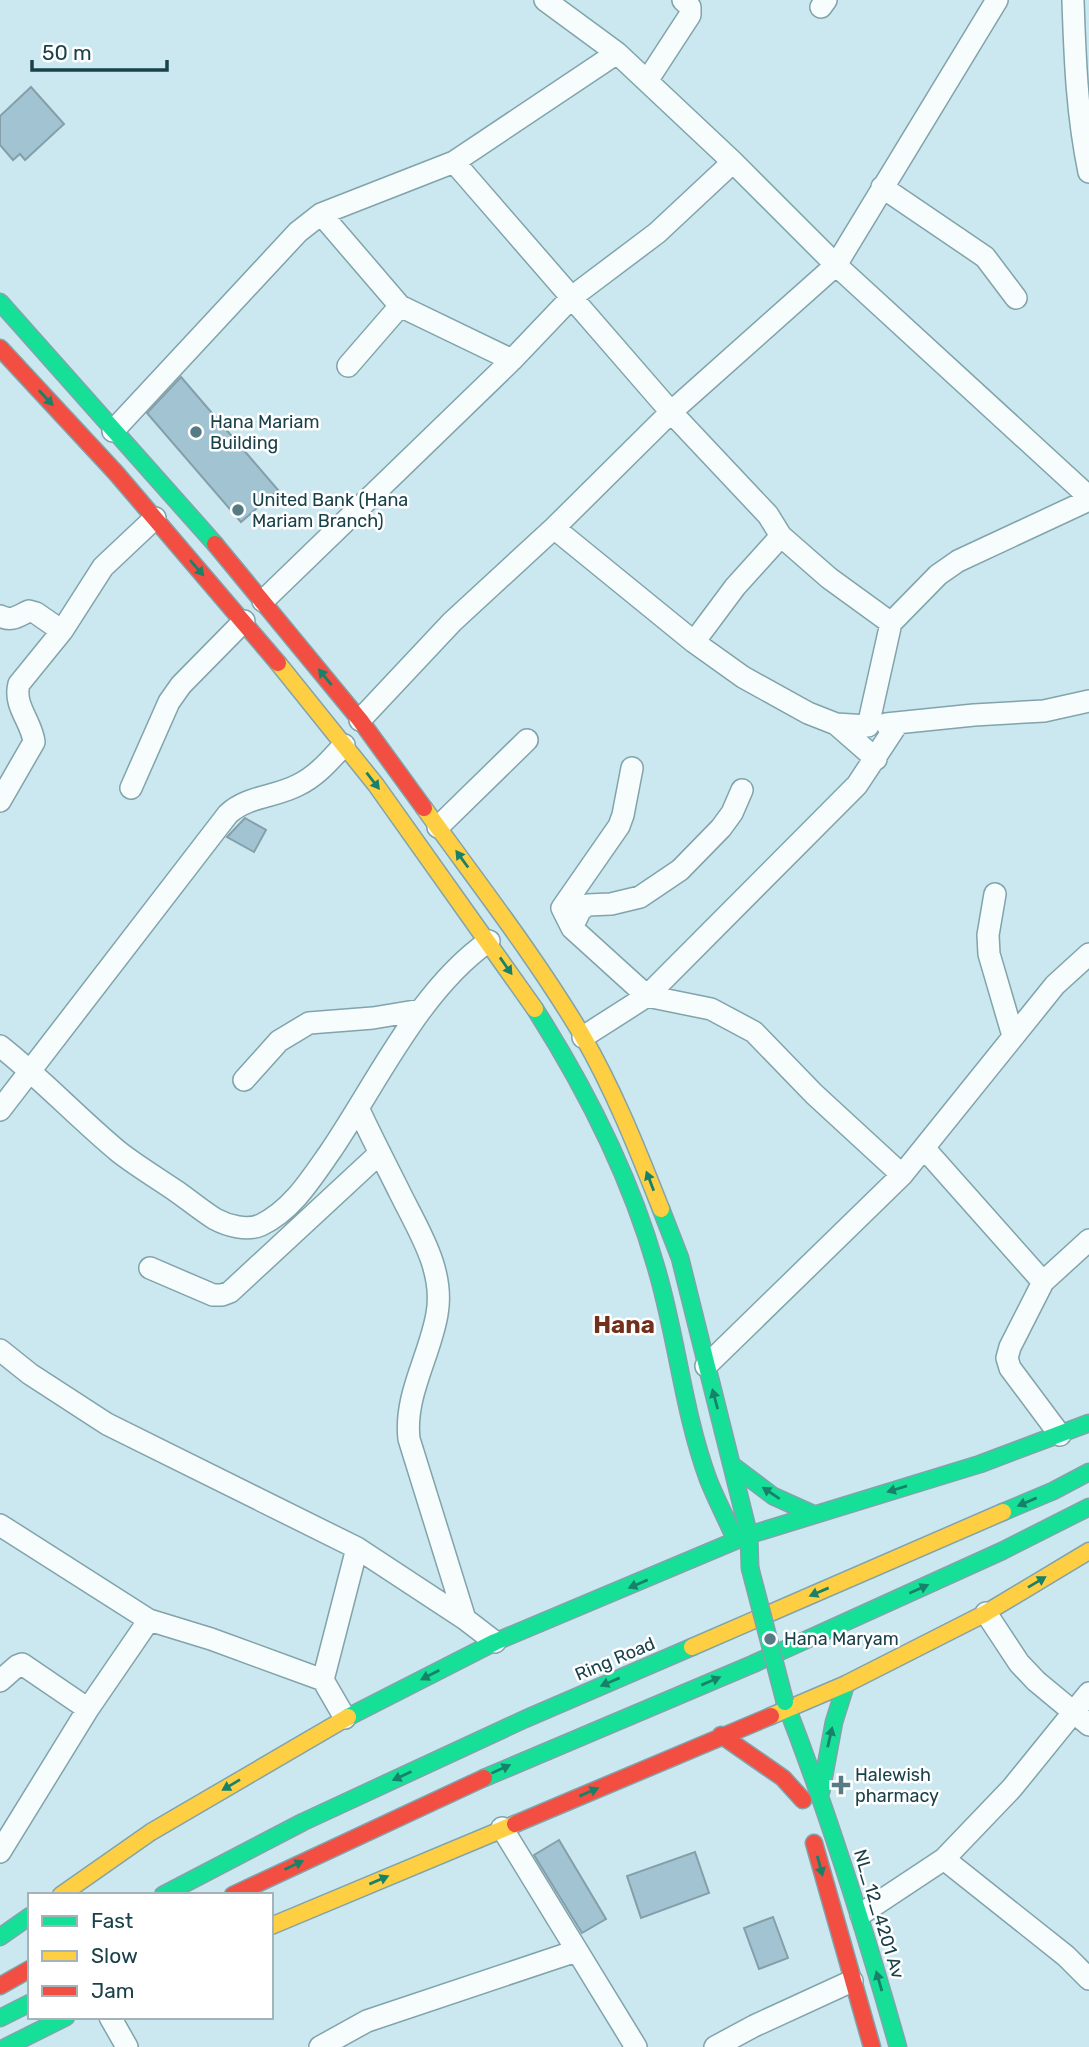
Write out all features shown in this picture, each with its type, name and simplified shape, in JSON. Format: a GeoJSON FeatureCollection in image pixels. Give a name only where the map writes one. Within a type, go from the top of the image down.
{"type":"FeatureCollection","features":[{"type":"Feature","properties":{"kind":"main road"},"geometry":{"type":"LineString","coordinates":[[2,309],[188,511],[360,720],[534,959],[583,1037],[636,1146],[680,1258],[732,1465],[742,1537],[750,1567],[774,1705]]}},
{"type":"Feature","properties":{"kind":"main road"},"geometry":{"type":"LineString","coordinates":[[0,348],[155,518],[244,621],[344,745],[489,941],[561,1049],[632,1192],[657,1269],[705,1467],[742,1537],[734,1562]]}},
{"type":"Feature","properties":{"kind":"main road"},"geometry":{"type":"LineString","coordinates":[[457,897],[478,880]]}},
{"type":"Feature","properties":{"kind":"main road"},"geometry":{"type":"LineString","coordinates":[[64,1893],[151,1832],[345,1718],[495,1642],[683,1565],[742,1537],[980,1464],[1089,1423]]}},
{"type":"Feature","properties":{"kind":"main road"},"geometry":{"type":"LineString","coordinates":[[732,1465],[773,1496],[813,1514]]}},
{"type":"Feature","properties":{"kind":"main road","name":"Ring Road"},"geometry":{"type":"LineString","coordinates":[[167,1893],[303,1822],[525,1719],[1053,1491],[1089,1472]]}},
{"type":"Feature","properties":{"kind":"main road"},"geometry":{"type":"LineString","coordinates":[[237,1893],[500,1770],[828,1630],[1002,1551],[1089,1507]]}},
{"type":"Feature","properties":{"kind":"main road"},"geometry":{"type":"LineString","coordinates":[[273,1925],[722,1735],[774,1705],[846,1684],[985,1614],[1089,1551]]}},
{"type":"Feature","properties":{"kind":"main road"},"geometry":{"type":"LineString","coordinates":[[744,1613],[774,1705]]}},
{"type":"Feature","properties":{"kind":"main road"},"geometry":{"type":"LineString","coordinates":[[821,1792],[829,1741],[846,1684]]}},
{"type":"Feature","properties":{"kind":"main road","name":"NL_12_4201 Av"},"geometry":{"type":"LineString","coordinates":[[774,1705],[821,1792],[861,1914],[898,2047]]}},
{"type":"Feature","properties":{"kind":"main road"},"geometry":{"type":"LineString","coordinates":[[722,1735],[783,1779],[806,1812]]}},
{"type":"Feature","properties":{"kind":"main road"},"geometry":{"type":"LineString","coordinates":[[789,1764],[806,1812],[872,2047]]}},
{"type":"Feature","properties":{"kind":"main road"},"geometry":{"type":"LineString","coordinates":[[2,1933],[28,1917]]}},
{"type":"Feature","properties":{"kind":"main road"},"geometry":{"type":"LineString","coordinates":[[0,1986],[28,1970]]}},
{"type":"Feature","properties":{"kind":"main road"},"geometry":{"type":"LineString","coordinates":[[0,2018],[28,2004]]}},
{"type":"Feature","properties":{"kind":"main road"},"geometry":{"type":"LineString","coordinates":[[6,2047],[62,2019]]}},
{"type":"Feature","properties":{"kind":"street"},"geometry":{"type":"LineString","coordinates":[[545,0],[617,53],[733,162],[836,265],[1089,499],[958,561],[938,575],[891,623],[868,726]]}},
{"type":"Feature","properties":{"kind":"street"},"geometry":{"type":"LineString","coordinates":[[647,81],[690,15],[690,7],[683,0]]}},
{"type":"Feature","properties":{"kind":"street"},"geometry":{"type":"LineString","coordinates":[[360,720],[452,622],[554,528],[671,412],[836,265],[997,0]]}},
{"type":"Feature","properties":{"kind":"street"},"geometry":{"type":"LineString","coordinates":[[1089,5],[1073,0],[1076,92],[1089,173]]}},
{"type":"Feature","properties":{"kind":"street"},"geometry":{"type":"LineString","coordinates":[[113,431],[298,232],[321,214],[454,162],[617,53]]}},
{"type":"Feature","properties":{"kind":"street"},"geometry":{"type":"LineString","coordinates":[[454,162],[671,412],[768,515],[781,536],[829,578],[891,623]]}},
{"type":"Feature","properties":{"kind":"street"},"geometry":{"type":"LineString","coordinates":[[263,601],[512,360],[572,297],[657,233],[733,162]]}},
{"type":"Feature","properties":{"kind":"street"},"geometry":{"type":"LineString","coordinates":[[882,187],[978,251],[1016,299]]}},
{"type":"Feature","properties":{"kind":"street"},"geometry":{"type":"LineString","coordinates":[[321,214],[400,306],[512,360]]}},
{"type":"Feature","properties":{"kind":"street"},"geometry":{"type":"LineString","coordinates":[[348,366],[400,306]]}},
{"type":"Feature","properties":{"kind":"street"},"geometry":{"type":"LineString","coordinates":[[0,801],[34,742],[33,733],[18,703],[19,684],[62,631],[103,567],[155,518]]}},
{"type":"Feature","properties":{"kind":"street"},"geometry":{"type":"LineString","coordinates":[[554,528],[694,642],[743,677],[808,713],[836,724],[868,726],[1044,711],[1089,701]]}},
{"type":"Feature","properties":{"kind":"street"},"geometry":{"type":"LineString","coordinates":[[694,642],[735,587],[781,536]]}},
{"type":"Feature","properties":{"kind":"street"},"geometry":{"type":"LineString","coordinates":[[0,616],[14,619],[29,611],[62,631]]}},
{"type":"Feature","properties":{"kind":"street"},"geometry":{"type":"LineString","coordinates":[[131,788],[169,702],[181,685],[244,621]]}},
{"type":"Feature","properties":{"kind":"street"},"geometry":{"type":"LineString","coordinates":[[583,1037],[647,996],[857,785],[898,723]]}},
{"type":"Feature","properties":{"kind":"street"},"geometry":{"type":"LineString","coordinates":[[836,724],[876,760]]}},
{"type":"Feature","properties":{"kind":"street"},"geometry":{"type":"LineString","coordinates":[[438,827],[527,740]]}},
{"type":"Feature","properties":{"kind":"street"},"geometry":{"type":"LineString","coordinates":[[0,1110],[228,814],[237,806],[297,786],[314,775],[344,745]]}},
{"type":"Feature","properties":{"kind":"street"},"geometry":{"type":"LineString","coordinates":[[632,768],[619,827],[562,908],[572,928],[647,996],[711,1009],[754,1032],[814,1094],[902,1175]]}},
{"type":"Feature","properties":{"kind":"street"},"geometry":{"type":"LineString","coordinates":[[572,928],[580,911],[587,905],[611,904],[640,897],[680,870],[722,828],[742,790]]}},
{"type":"Feature","properties":{"kind":"street"},"geometry":{"type":"LineString","coordinates":[[995,894],[988,935],[989,954],[1013,1036]]}},
{"type":"Feature","properties":{"kind":"street"},"geometry":{"type":"LineString","coordinates":[[0,1046],[32,1071],[52,1094],[121,1153],[216,1219],[237,1227],[259,1226],[279,1213],[303,1191],[359,1110],[421,1010],[469,955],[489,941]]}},
{"type":"Feature","properties":{"kind":"street"},"geometry":{"type":"LineString","coordinates":[[706,1366],[902,1175],[1055,985],[1089,954]]}},
{"type":"Feature","properties":{"kind":"street"},"geometry":{"type":"LineString","coordinates":[[244,1080],[279,1041],[309,1023],[373,1018],[421,1010]]}},
{"type":"Feature","properties":{"kind":"street"},"geometry":{"type":"LineString","coordinates":[[359,1110],[431,1256],[438,1284],[438,1310],[433,1335],[410,1404],[407,1422],[409,1439],[466,1619]]}},
{"type":"Feature","properties":{"kind":"street"},"geometry":{"type":"LineString","coordinates":[[924,1148],[1043,1282]]}},
{"type":"Feature","properties":{"kind":"street"},"geometry":{"type":"LineString","coordinates":[[150,1268],[213,1295],[230,1292],[380,1153]]}},
{"type":"Feature","properties":{"kind":"street"},"geometry":{"type":"LineString","coordinates":[[1060,1434],[1010,1368],[1007,1358],[1043,1282],[1089,1240]]}},
{"type":"Feature","properties":{"kind":"street"},"geometry":{"type":"LineString","coordinates":[[0,1350],[30,1374],[107,1424],[357,1548],[466,1619],[495,1642]]}},
{"type":"Feature","properties":{"kind":"street"},"geometry":{"type":"LineString","coordinates":[[0,1525],[149,1620],[211,1639],[323,1680],[345,1718]]}},
{"type":"Feature","properties":{"kind":"street"},"geometry":{"type":"LineString","coordinates":[[323,1680],[357,1548]]}},
{"type":"Feature","properties":{"kind":"street"},"geometry":{"type":"LineString","coordinates":[[985,1614],[1019,1663],[1036,1681],[1082,1718]]}},
{"type":"Feature","properties":{"kind":"street"},"geometry":{"type":"LineString","coordinates":[[0,1852],[88,1709],[149,1620]]}},
{"type":"Feature","properties":{"kind":"street"},"geometry":{"type":"LineString","coordinates":[[0,1681],[22,1664],[88,1709]]}},
{"type":"Feature","properties":{"kind":"street"},"geometry":{"type":"LineString","coordinates":[[861,1914],[944,1859],[1082,1718],[1089,1693]]}},
{"type":"Feature","properties":{"kind":"street"},"geometry":{"type":"LineString","coordinates":[[502,1828],[636,2047]]}},
{"type":"Feature","properties":{"kind":"street"},"geometry":{"type":"LineString","coordinates":[[944,1859],[1066,1956],[1089,1979]]}},
{"type":"Feature","properties":{"kind":"street"},"geometry":{"type":"LineString","coordinates":[[320,2047],[367,2021],[576,1951]]}},
{"type":"Feature","properties":{"kind":"street"},"geometry":{"type":"LineString","coordinates":[[715,2047],[852,1981]]}},
{"type":"Feature","properties":{"kind":"street"},"geometry":{"type":"LineString","coordinates":[[111,2019],[127,2047]]}},
{"type":"Feature","properties":{"kind":"building"},"geometry":{"type":"Polygon","coordinates":[[[31,87],[64,124],[25,160],[20,154],[13,160],[0,145],[0,116],[31,87]]]}},
{"type":"Feature","properties":{"kind":"building","name":"Hana Mariam Building"},"geometry":{"type":"Polygon","coordinates":[[[181,377],[278,490],[241,522],[147,413],[181,377]]]}},
{"type":"Feature","properties":{"kind":"building"},"geometry":{"type":"Polygon","coordinates":[[[245,818],[266,830],[254,852],[227,837],[245,818]]]}},
{"type":"Feature","properties":{"kind":"building"},"geometry":{"type":"Polygon","coordinates":[[[559,1840],[606,1919],[582,1933],[534,1855],[559,1840]]]}},
{"type":"Feature","properties":{"kind":"building"},"geometry":{"type":"Polygon","coordinates":[[[695,1852],[709,1893],[641,1918],[627,1876],[695,1852]]]}},
{"type":"Feature","properties":{"kind":"building"},"geometry":{"type":"Polygon","coordinates":[[[773,1917],[788,1958],[759,1969],[744,1928],[773,1917]]]}},
{"type":"Feature","properties":{"kind":"traffic: fast"},"geometry":{"type":"LineString","coordinates":[[0,302],[215,544]]}},
{"type":"Feature","properties":{"kind":"traffic: fast"},"geometry":{"type":"LineString","coordinates":[[535,1009],[589,1102],[633,1200],[663,1293],[699,1453],[732,1532]]}},
{"type":"Feature","properties":{"kind":"traffic: fast"},"geometry":{"type":"LineString","coordinates":[[661,1209],[680,1258],[749,1535],[750,1568]]}},
{"type":"Feature","properties":{"kind":"traffic: fast"},"geometry":{"type":"LineString","coordinates":[[749,1535],[980,1464],[1089,1423]]}},
{"type":"Feature","properties":{"kind":"traffic: fast"},"geometry":{"type":"LineString","coordinates":[[732,1465],[773,1496],[813,1514]]}},
{"type":"Feature","properties":{"kind":"traffic: fast"},"geometry":{"type":"LineString","coordinates":[[1003,1512],[1089,1472]]}},
{"type":"Feature","properties":{"kind":"traffic: fast"},"geometry":{"type":"LineString","coordinates":[[484,1778],[753,1664],[1002,1551],[1089,1507]]}},
{"type":"Feature","properties":{"kind":"traffic: fast"},"geometry":{"type":"LineString","coordinates":[[348,1717],[495,1642],[749,1535]]}},
{"type":"Feature","properties":{"kind":"traffic: fast"},"geometry":{"type":"LineString","coordinates":[[750,1568],[785,1702]]}},
{"type":"Feature","properties":{"kind":"traffic: fast"},"geometry":{"type":"LineString","coordinates":[[167,1893],[303,1822],[525,1719],[692,1647]]}},
{"type":"Feature","properties":{"kind":"traffic: fast"},"geometry":{"type":"LineString","coordinates":[[821,1792],[834,1722],[846,1684]]}},
{"type":"Feature","properties":{"kind":"traffic: fast"},"geometry":{"type":"LineString","coordinates":[[785,1702],[846,1873],[898,2047]]}},
{"type":"Feature","properties":{"kind":"traffic: fast"},"geometry":{"type":"LineString","coordinates":[[0,1937],[28,1917]]}},
{"type":"Feature","properties":{"kind":"traffic: fast"},"geometry":{"type":"LineString","coordinates":[[0,2018],[28,2004]]}},
{"type":"Feature","properties":{"kind":"traffic: fast"},"geometry":{"type":"LineString","coordinates":[[6,2047],[62,2019]]}},
{"type":"Feature","properties":{"kind":"traffic: slow"},"geometry":{"type":"LineString","coordinates":[[278,663],[376,785],[535,1009]]}},
{"type":"Feature","properties":{"kind":"traffic: slow"},"geometry":{"type":"LineString","coordinates":[[424,808],[526,948],[582,1035],[615,1099],[661,1209]]}},
{"type":"Feature","properties":{"kind":"traffic: slow"},"geometry":{"type":"LineString","coordinates":[[692,1647],[1003,1512]]}},
{"type":"Feature","properties":{"kind":"traffic: slow"},"geometry":{"type":"LineString","coordinates":[[771,1716],[846,1684],[984,1614],[1089,1551]]}},
{"type":"Feature","properties":{"kind":"traffic: slow"},"geometry":{"type":"LineString","coordinates":[[64,1893],[151,1832],[348,1717]]}},
{"type":"Feature","properties":{"kind":"traffic: slow"},"geometry":{"type":"LineString","coordinates":[[273,1925],[515,1824]]}},
{"type":"Feature","properties":{"kind":"traffic: jam"},"geometry":{"type":"LineString","coordinates":[[0,348],[116,473],[278,663]]}},
{"type":"Feature","properties":{"kind":"traffic: jam"},"geometry":{"type":"LineString","coordinates":[[215,544],[360,720],[424,808]]}},
{"type":"Feature","properties":{"kind":"traffic: jam"},"geometry":{"type":"LineString","coordinates":[[515,1824],[771,1716]]}},
{"type":"Feature","properties":{"kind":"traffic: jam"},"geometry":{"type":"LineString","coordinates":[[721,1735],[783,1778],[803,1800]]}},
{"type":"Feature","properties":{"kind":"traffic: jam"},"geometry":{"type":"LineString","coordinates":[[237,1893],[484,1778]]}},
{"type":"Feature","properties":{"kind":"traffic: jam"},"geometry":{"type":"LineString","coordinates":[[814,1843],[872,2047]]}},
{"type":"Feature","properties":{"kind":"traffic: jam"},"geometry":{"type":"LineString","coordinates":[[0,1986],[28,1970]]}},
{"type":"Feature","properties":{"kind":"place","name":"Hana Mariam Building"},"geometry":{"type":"Point","coordinates":[196,432]}},
{"type":"Feature","properties":{"kind":"place","name":"United Bank (Hana Mariam Branch)"},"geometry":{"type":"Point","coordinates":[238,510]}},
{"type":"Feature","properties":{"kind":"place","name":"Hana Maryam"},"geometry":{"type":"Point","coordinates":[770,1639]}},
{"type":"Feature","properties":{"kind":"place","name":"Halewish pharmacy"},"geometry":{"type":"Point","coordinates":[841,1785]}},
{"type":"Feature","properties":{"kind":"district","name":"Hana"},"geometry":{"type":"Point","coordinates":[624,1325]}}]}
